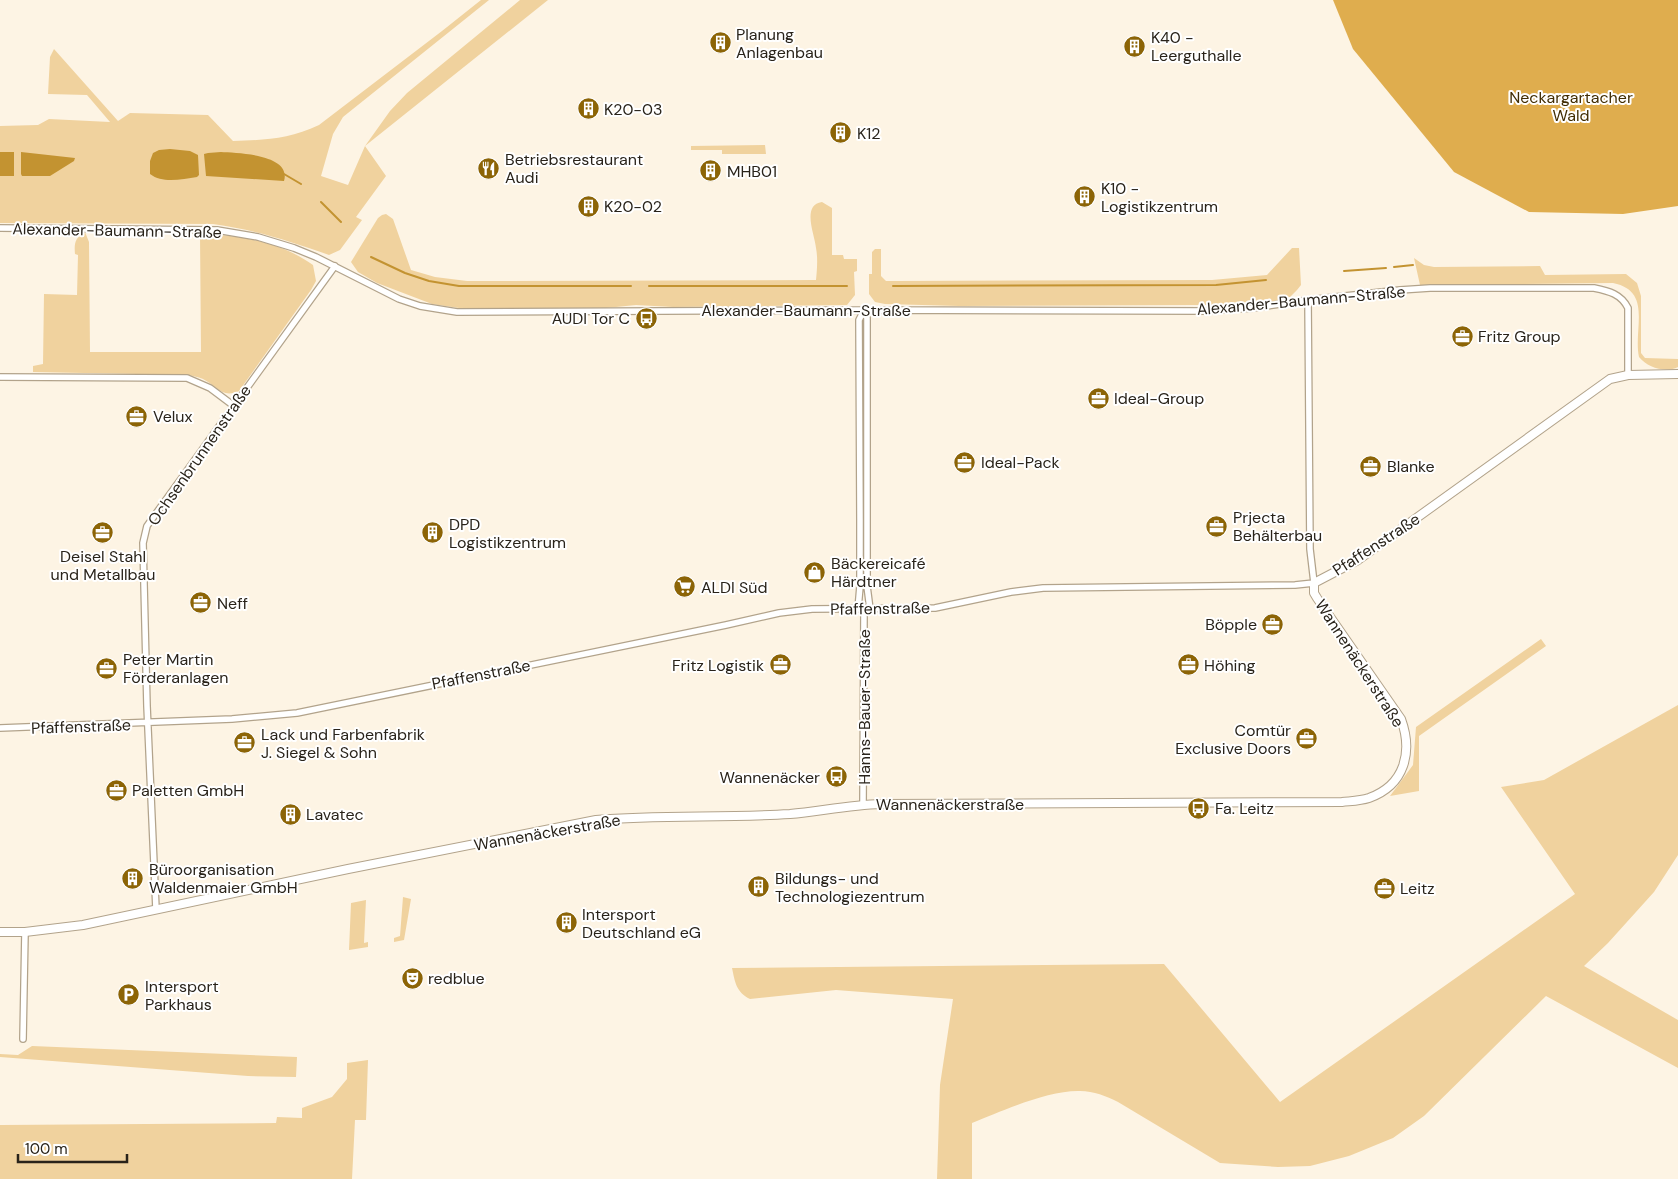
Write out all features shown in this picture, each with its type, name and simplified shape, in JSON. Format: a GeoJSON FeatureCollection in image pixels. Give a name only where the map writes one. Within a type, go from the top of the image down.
{"type":"FeatureCollection","features":[{"type":"Feature","properties":{"kind":"street","name":"Alexander-Baumann-Straße"},"geometry":{"type":"LineString","coordinates":[[0,228],[217,230],[267,239],[294,248],[335,266],[399,299],[420,306],[457,312],[1203,311],[1253,308],[1308,300],[1430,288],[1594,288],[1616,294],[1624,300],[1628,308],[1628,375]]}},
{"type":"Feature","properties":{"kind":"street","name":"Ochsenbrunnenstraße"},"geometry":{"type":"LineString","coordinates":[[156,909],[143,543],[147,526],[335,266]]}},
{"type":"Feature","properties":{"kind":"street","name":"Wannenäckerstraße"},"geometry":{"type":"LineString","coordinates":[[0,932],[25,932],[83,925],[348,869],[596,820],[634,817],[790,814],[863,804],[1342,802],[1370,798],[1380,793],[1398,776],[1404,764],[1407,749],[1405,732],[1400,719],[1314,593],[1310,549],[1308,300]]}},
{"type":"Feature","properties":{"kind":"street","name":"Hanns-Bauer-Straße"},"geometry":{"type":"LineString","coordinates":[[863,804],[864,609],[867,586],[867,519],[859,320],[864,310]]}},
{"type":"Feature","properties":{"kind":"street","name":"Pfaffenstraße"},"geometry":{"type":"LineString","coordinates":[[0,728],[232,719],[297,712],[779,613],[818,609],[935,608],[1011,592],[1043,588],[1295,585],[1314,583],[1358,560],[1610,379],[1628,375],[1678,374]]}},
{"type":"Feature","properties":{"kind":"street"},"geometry":{"type":"LineString","coordinates":[[0,378],[187,378],[210,388],[234,406]]}},
{"type":"Feature","properties":{"kind":"street","name":"Hanns-Bauer-Straße"},"geometry":{"type":"LineString","coordinates":[[863,430],[860,586],[864,609]]}},
{"type":"Feature","properties":{"kind":"street"},"geometry":{"type":"LineString","coordinates":[[860,519],[867,519]]}},
{"type":"Feature","properties":{"kind":"street"},"geometry":{"type":"LineString","coordinates":[[23,1039],[25,932]]}},
{"type":"Feature","properties":{"kind":"shaded area"},"geometry":{"type":"Polygon","coordinates":[[[481,0],[489,0],[343,117],[333,134],[321,176],[348,185],[365,146],[386,176],[356,217],[362,220],[340,250],[329,255],[244,229],[213,224],[0,223],[0,126],[38,125],[49,119],[110,122],[87,95],[48,94],[50,57],[54,49],[118,121],[130,113],[208,115],[233,141],[267,139],[287,136],[319,125],[481,0]]]}},
{"type":"Feature","properties":{"kind":"shaded area"},"geometry":{"type":"Polygon","coordinates":[[[520,0],[548,0],[365,146],[390,111],[407,93],[520,0]]]}},
{"type":"Feature","properties":{"kind":"shaded area"},"geometry":{"type":"Polygon","coordinates":[[[765,145],[766,154],[722,154],[722,150],[691,150],[691,146],[765,145]]]}},
{"type":"Feature","properties":{"kind":"shaded area"},"geometry":{"type":"Polygon","coordinates":[[[159,150],[190,151],[198,155],[199,175],[197,177],[167,180],[150,174],[150,161],[153,153],[159,150]]]}},
{"type":"Feature","properties":{"kind":"shaded area"},"geometry":{"type":"Polygon","coordinates":[[[0,152],[14,152],[14,176],[0,176],[0,152]]]}},
{"type":"Feature","properties":{"kind":"shaded area"},"geometry":{"type":"Polygon","coordinates":[[[21,152],[75,158],[74,161],[50,176],[22,176],[21,152]]]}},
{"type":"Feature","properties":{"kind":"shaded area"},"geometry":{"type":"Polygon","coordinates":[[[221,152],[250,154],[272,160],[280,165],[284,172],[284,181],[206,176],[204,154],[221,152]]]}},
{"type":"Feature","properties":{"kind":"shaded area"},"geometry":{"type":"Polygon","coordinates":[[[822,202],[832,208],[832,255],[843,255],[844,259],[857,259],[857,271],[854,272],[855,295],[847,305],[673,307],[636,305],[606,308],[459,308],[432,304],[377,283],[358,272],[351,262],[378,218],[386,214],[393,219],[411,270],[435,277],[467,281],[816,280],[817,256],[811,214],[816,204],[822,202]]]}},
{"type":"Feature","properties":{"kind":"shaded area"},"geometry":{"type":"Polygon","coordinates":[[[85,232],[89,242],[90,352],[201,352],[200,234],[245,238],[274,245],[301,257],[313,265],[316,281],[239,391],[233,393],[224,393],[203,379],[188,375],[33,372],[33,366],[43,364],[44,294],[77,295],[78,255],[75,254],[75,244],[79,236],[85,232]]]}},
{"type":"Feature","properties":{"kind":"shaded area"},"geometry":{"type":"Polygon","coordinates":[[[1292,248],[1299,248],[1301,285],[1290,297],[1270,302],[1236,305],[959,306],[885,304],[875,302],[869,294],[869,274],[872,274],[872,252],[875,249],[881,249],[881,276],[886,281],[896,281],[1212,280],[1267,275],[1292,248]]]}},
{"type":"Feature","properties":{"kind":"shaded area"},"geometry":{"type":"Polygon","coordinates":[[[1414,258],[1424,265],[1434,267],[1540,266],[1545,275],[1626,274],[1637,283],[1641,296],[1641,353],[1645,358],[1678,359],[1678,367],[1668,370],[1652,367],[1639,357],[1639,312],[1633,294],[1625,287],[1613,283],[1420,285],[1414,258]]]}},
{"type":"Feature","properties":{"kind":"shaded area"},"geometry":{"type":"Polygon","coordinates":[[[1541,639],[1546,646],[1419,736],[1419,791],[1390,796],[1413,765],[1416,727],[1541,639]]]}},
{"type":"Feature","properties":{"kind":"shaded area"},"geometry":{"type":"Polygon","coordinates":[[[1678,705],[1678,855],[1654,892],[1608,943],[1584,966],[1678,1020],[1678,1068],[1546,996],[1424,1116],[1393,1138],[1349,1156],[1310,1166],[1278,1167],[1220,1163],[1118,1102],[1100,1094],[1080,1091],[1054,1094],[1025,1102],[972,1123],[972,1179],[937,1179],[940,1085],[953,999],[836,990],[750,999],[739,990],[735,982],[732,968],[1164,964],[1280,1102],[1575,894],[1501,787],[1544,780],[1678,705]]]}},
{"type":"Feature","properties":{"kind":"shaded area"},"geometry":{"type":"Polygon","coordinates":[[[403,897],[411,899],[404,940],[394,942],[394,938],[400,936],[403,897]]]}},
{"type":"Feature","properties":{"kind":"shaded area"},"geometry":{"type":"Polygon","coordinates":[[[366,900],[364,943],[368,942],[368,947],[349,950],[351,903],[366,900]]]}},
{"type":"Feature","properties":{"kind":"shaded area"},"geometry":{"type":"Polygon","coordinates":[[[32,1046],[297,1057],[296,1077],[248,1076],[0,1057],[0,1054],[18,1055],[32,1046]]]}},
{"type":"Feature","properties":{"kind":"shaded area"},"geometry":{"type":"Polygon","coordinates":[[[368,1060],[366,1120],[355,1120],[352,1179],[0,1179],[0,1125],[276,1123],[277,1117],[302,1118],[302,1108],[332,1097],[347,1079],[347,1063],[368,1060]]]}},
{"type":"Feature","properties":{"kind":"green space","name":"Neckargartacher Wald"},"geometry":{"type":"Polygon","coordinates":[[[1333,0],[1678,0],[1678,206],[1623,214],[1529,212],[1454,172],[1353,49],[1333,0]]]}},
{"type":"Feature","properties":{"kind":"waterway"},"geometry":{"type":"LineString","coordinates":[[284,174],[301,184]]}},
{"type":"Feature","properties":{"kind":"waterway"},"geometry":{"type":"LineString","coordinates":[[321,202],[341,222]]}},
{"type":"Feature","properties":{"kind":"waterway"},"geometry":{"type":"LineString","coordinates":[[371,257],[405,273],[429,281],[459,286],[631,286]]}},
{"type":"Feature","properties":{"kind":"waterway"},"geometry":{"type":"LineString","coordinates":[[1394,267],[1413,265]]}},
{"type":"Feature","properties":{"kind":"waterway"},"geometry":{"type":"LineString","coordinates":[[1344,271],[1386,268]]}},
{"type":"Feature","properties":{"kind":"waterway"},"geometry":{"type":"LineString","coordinates":[[893,286],[1216,285],[1266,280]]}},
{"type":"Feature","properties":{"kind":"waterway"},"geometry":{"type":"LineString","coordinates":[[649,286],[847,286]]}},
{"type":"Feature","properties":{"kind":"place","name":"Planung Anlagenbau"},"geometry":{"type":"Point","coordinates":[720,43]}},
{"type":"Feature","properties":{"kind":"place","name":"K40 - Leerguthalle"},"geometry":{"type":"Point","coordinates":[1135,46]}},
{"type":"Feature","properties":{"kind":"place","name":"K20-03"},"geometry":{"type":"Point","coordinates":[588,109]}},
{"type":"Feature","properties":{"kind":"place","name":"K12"},"geometry":{"type":"Point","coordinates":[841,133]}},
{"type":"Feature","properties":{"kind":"place","name":"Betriebsrestaurant Audi"},"geometry":{"type":"Point","coordinates":[489,168]}},
{"type":"Feature","properties":{"kind":"place","name":"MHB01"},"geometry":{"type":"Point","coordinates":[711,171]}},
{"type":"Feature","properties":{"kind":"place","name":"K10 - Logistikzentrum"},"geometry":{"type":"Point","coordinates":[1085,197]}},
{"type":"Feature","properties":{"kind":"place","name":"K20-02"},"geometry":{"type":"Point","coordinates":[588,206]}},
{"type":"Feature","properties":{"kind":"place","name":"AUDI Tor C"},"geometry":{"type":"Point","coordinates":[646,318]}},
{"type":"Feature","properties":{"kind":"place","name":"Fritz Group"},"geometry":{"type":"Point","coordinates":[1462,336]}},
{"type":"Feature","properties":{"kind":"place","name":"Ideal-Group"},"geometry":{"type":"Point","coordinates":[1098,398]}},
{"type":"Feature","properties":{"kind":"place","name":"Velux"},"geometry":{"type":"Point","coordinates":[137,416]}},
{"type":"Feature","properties":{"kind":"place","name":"Ideal-Pack"},"geometry":{"type":"Point","coordinates":[965,462]}},
{"type":"Feature","properties":{"kind":"place","name":"Blanke"},"geometry":{"type":"Point","coordinates":[1371,466]}},
{"type":"Feature","properties":{"kind":"place","name":"Prjecta Behälterbau"},"geometry":{"type":"Point","coordinates":[1217,526]}},
{"type":"Feature","properties":{"kind":"place","name":"Deisel Stahl und Metallbau"},"geometry":{"type":"Point","coordinates":[103,532]}},
{"type":"Feature","properties":{"kind":"place","name":"DPD Logistikzentrum"},"geometry":{"type":"Point","coordinates":[433,533]}},
{"type":"Feature","properties":{"kind":"place","name":"Bäckereicafé Härdtner"},"geometry":{"type":"Point","coordinates":[815,572]}},
{"type":"Feature","properties":{"kind":"place","name":"ALDI Süd"},"geometry":{"type":"Point","coordinates":[685,587]}},
{"type":"Feature","properties":{"kind":"place","name":"Neff"},"geometry":{"type":"Point","coordinates":[201,603]}},
{"type":"Feature","properties":{"kind":"place","name":"Böpple"},"geometry":{"type":"Point","coordinates":[1273,624]}},
{"type":"Feature","properties":{"kind":"place","name":"Fritz Logistik"},"geometry":{"type":"Point","coordinates":[780,665]}},
{"type":"Feature","properties":{"kind":"place","name":"Höhing"},"geometry":{"type":"Point","coordinates":[1188,665]}},
{"type":"Feature","properties":{"kind":"place","name":"Peter Martin Förderanlagen"},"geometry":{"type":"Point","coordinates":[107,668]}},
{"type":"Feature","properties":{"kind":"place","name":"Comtür Exclusive Doors"},"geometry":{"type":"Point","coordinates":[1307,739]}},
{"type":"Feature","properties":{"kind":"place","name":"Lack und Farbenfabrik J. Siegel & Sohn"},"geometry":{"type":"Point","coordinates":[245,743]}},
{"type":"Feature","properties":{"kind":"place","name":"Wannenäcker"},"geometry":{"type":"Point","coordinates":[836,777]}},
{"type":"Feature","properties":{"kind":"place","name":"Paletten GmbH"},"geometry":{"type":"Point","coordinates":[116,790]}},
{"type":"Feature","properties":{"kind":"place","name":"Fa. Leitz"},"geometry":{"type":"Point","coordinates":[1199,808]}},
{"type":"Feature","properties":{"kind":"place","name":"Lavatec"},"geometry":{"type":"Point","coordinates":[290,814]}},
{"type":"Feature","properties":{"kind":"place","name":"Büroorganisation Waldenmaier GmbH"},"geometry":{"type":"Point","coordinates":[133,878]}},
{"type":"Feature","properties":{"kind":"place","name":"Bildungs- und Technologiezentrum"},"geometry":{"type":"Point","coordinates":[759,887]}},
{"type":"Feature","properties":{"kind":"place","name":"Leitz"},"geometry":{"type":"Point","coordinates":[1384,888]}},
{"type":"Feature","properties":{"kind":"place","name":"Intersport Deutschland eG"},"geometry":{"type":"Point","coordinates":[566,923]}},
{"type":"Feature","properties":{"kind":"place","name":"redblue"},"geometry":{"type":"Point","coordinates":[412,978]}},
{"type":"Feature","properties":{"kind":"place","name":"Intersport Parkhaus"},"geometry":{"type":"Point","coordinates":[129,995]}}]}
